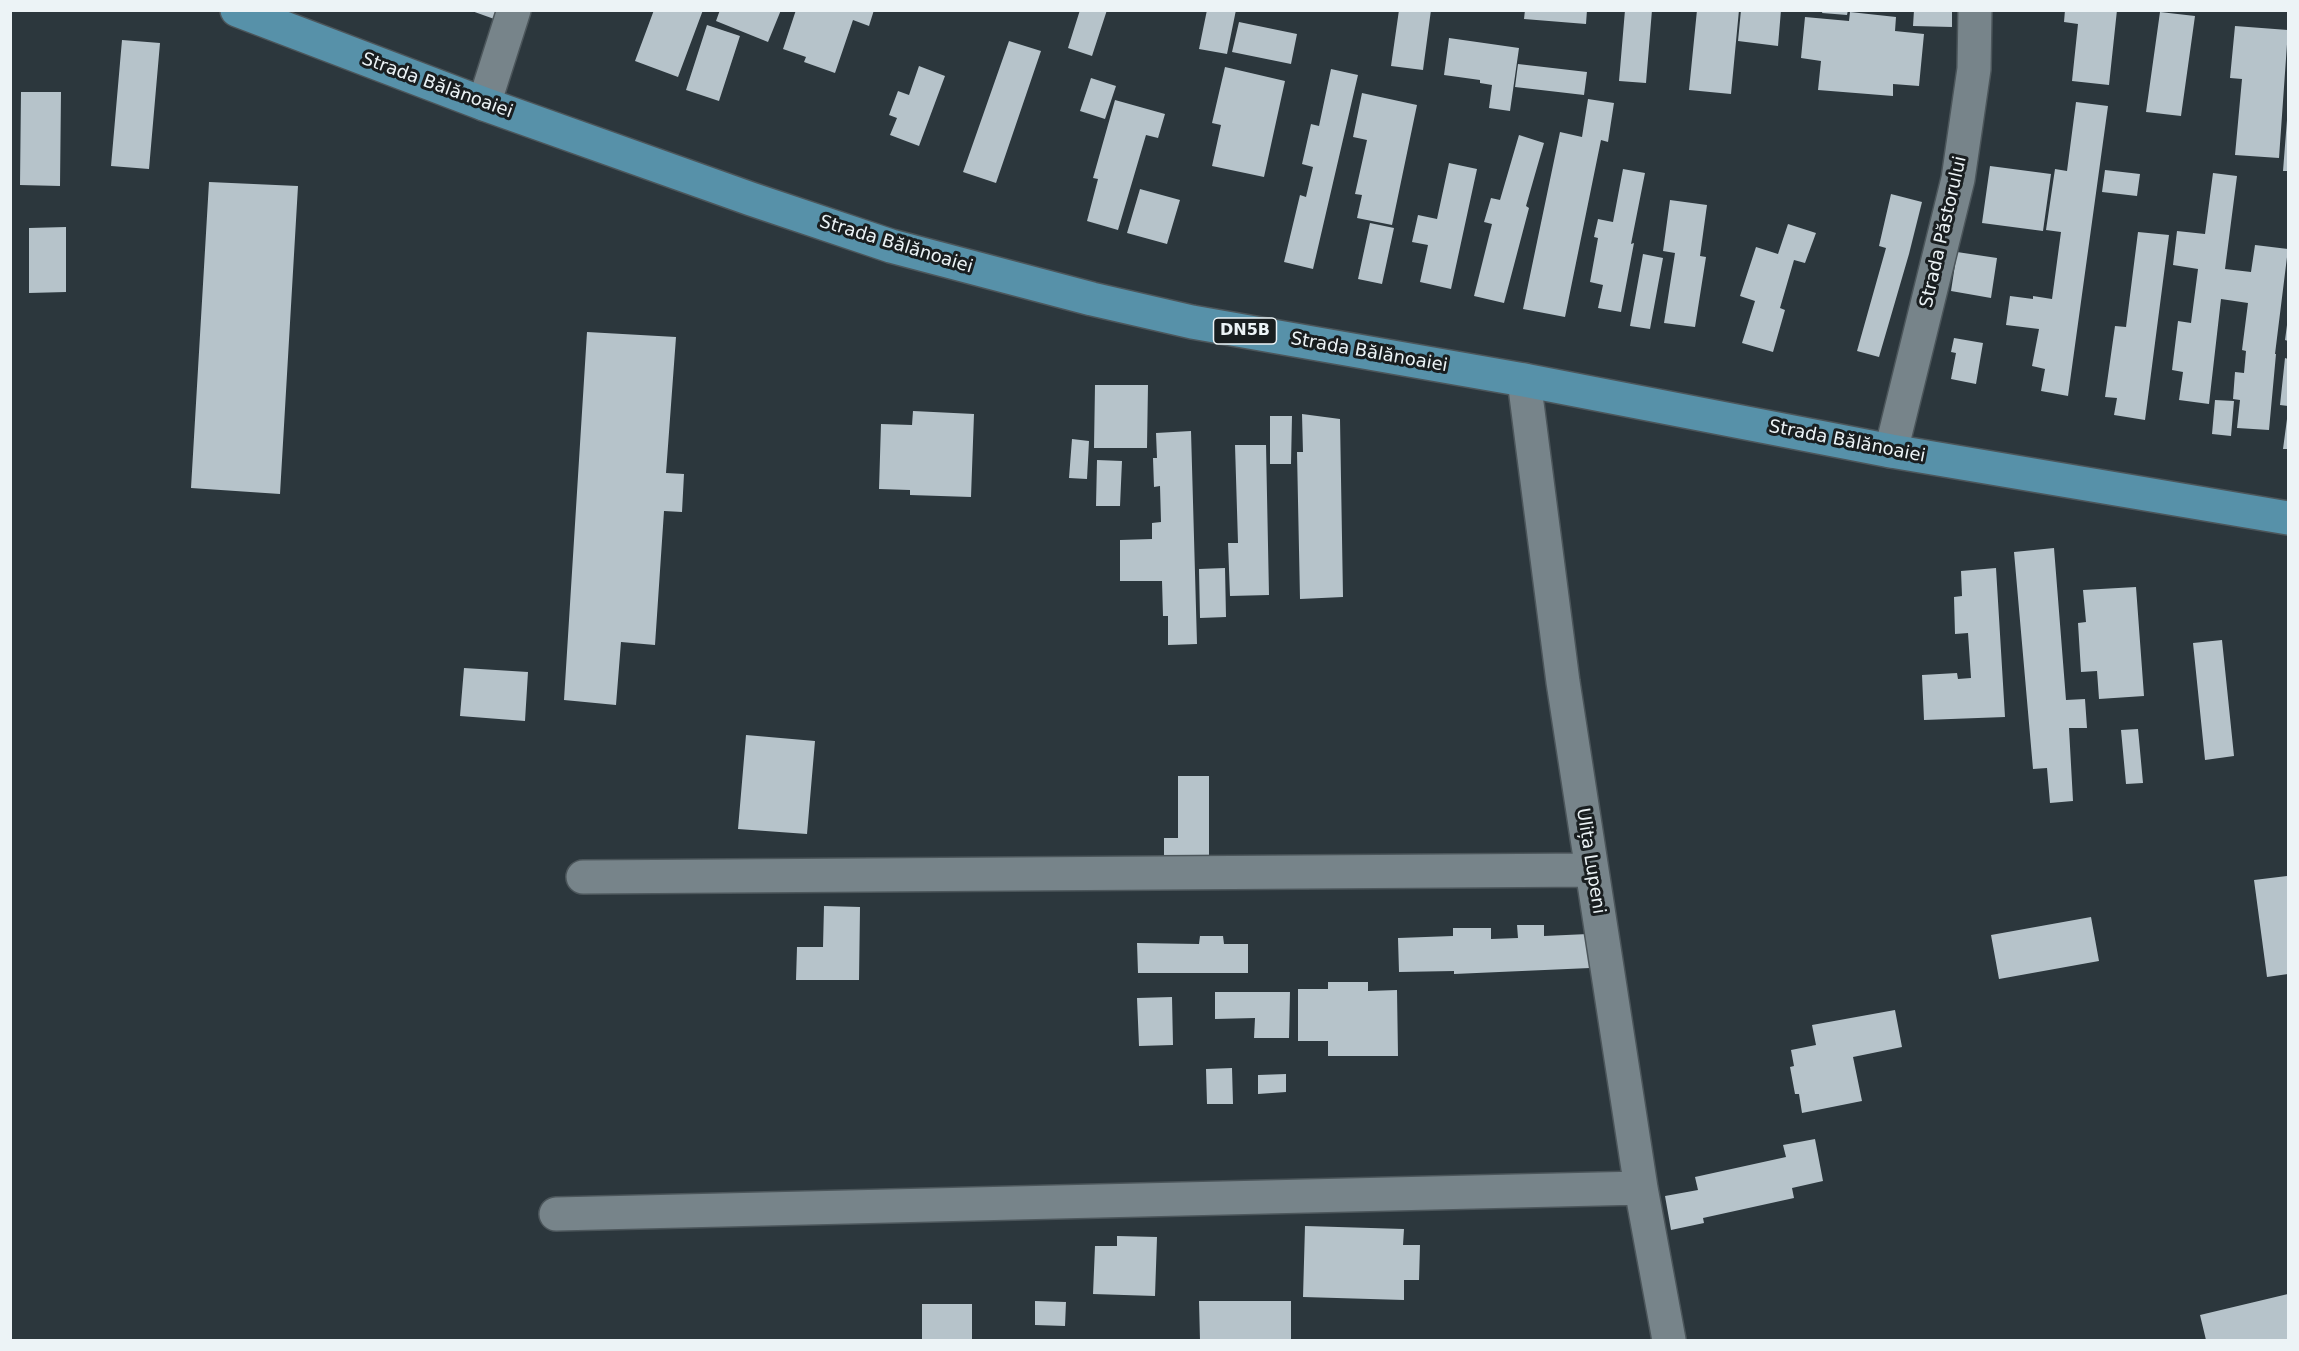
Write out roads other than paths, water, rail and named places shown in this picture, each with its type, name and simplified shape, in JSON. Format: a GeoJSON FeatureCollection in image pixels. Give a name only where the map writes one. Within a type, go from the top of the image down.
{"type":"FeatureCollection","features":[{"type":"Feature","properties":{"kind":"main road","name":"Strada Bălănoaiei"},"geometry":{"type":"LineString","coordinates":[[237,10],[484,104],[762,202],[891,246],[977,270],[1192,322],[1524,380],[1891,451],[2289,518]]}},
{"type":"Feature","properties":{"kind":"street"},"geometry":{"type":"LineString","coordinates":[[484,104],[514,10]]}},
{"type":"Feature","properties":{"kind":"street","name":"Strada Păstorului"},"geometry":{"type":"LineString","coordinates":[[1891,451],[1958,179],[1974,69],[1975,10]]}},
{"type":"Feature","properties":{"kind":"street","name":"Ulița Lupeni"},"geometry":{"type":"LineString","coordinates":[[1524,380],[1560,658],[1641,1188],[1669,1341]]}},
{"type":"Feature","properties":{"kind":"street"},"geometry":{"type":"LineString","coordinates":[[583,877],[1592,870]]}},
{"type":"Feature","properties":{"kind":"street"},"geometry":{"type":"LineString","coordinates":[[555,1214],[1641,1188]]}}]}
